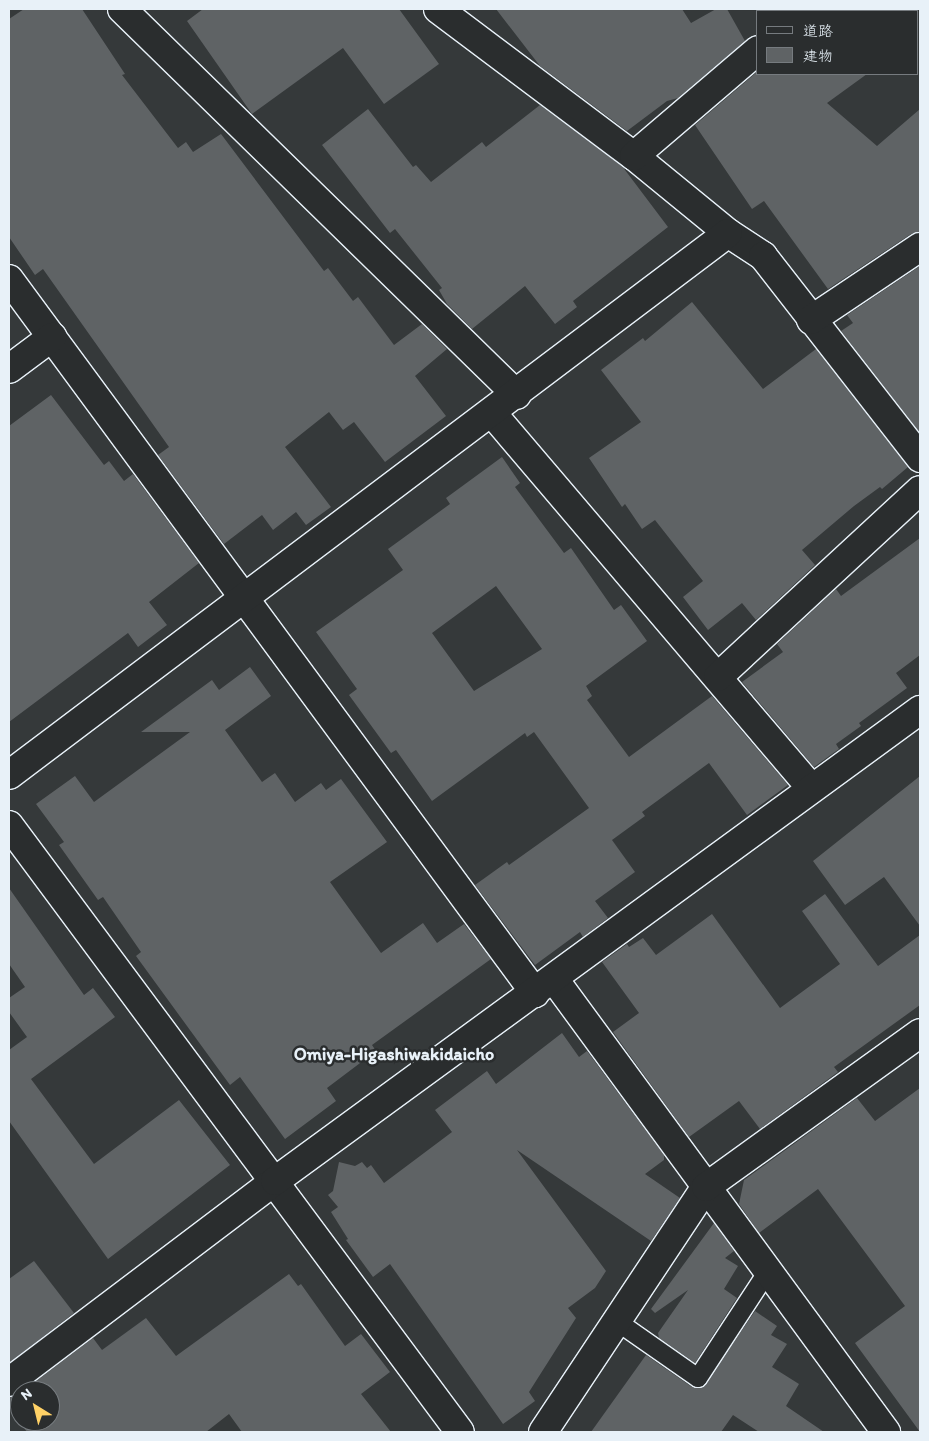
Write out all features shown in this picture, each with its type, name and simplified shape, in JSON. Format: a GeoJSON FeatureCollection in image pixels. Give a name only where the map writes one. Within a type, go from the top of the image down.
{"type":"FeatureCollection","features":[{"type":"Feature","properties":{"kind":"street"},"geometry":{"type":"LineString","coordinates":[[122,9],[516,395]]}},
{"type":"Feature","properties":{"kind":"street"},"geometry":{"type":"LineString","coordinates":[[438,9],[634,156],[728,233],[763,256],[920,458]]}},
{"type":"Feature","properties":{"kind":"street"},"geometry":{"type":"LineString","coordinates":[[634,156],[756,52]]}},
{"type":"Feature","properties":{"kind":"street"},"geometry":{"type":"LineString","coordinates":[[9,775],[516,395],[728,233]]}},
{"type":"Feature","properties":{"kind":"street"},"geometry":{"type":"LineString","coordinates":[[811,320],[920,247]]}},
{"type":"Feature","properties":{"kind":"street"},"geometry":{"type":"LineString","coordinates":[[9,279],[245,599],[544,986],[706,1187],[886,1432]]}},
{"type":"Feature","properties":{"kind":"street"},"geometry":{"type":"LineString","coordinates":[[9,369],[52,338]]}},
{"type":"Feature","properties":{"kind":"street"},"geometry":{"type":"LineString","coordinates":[[492,413],[811,788]]}},
{"type":"Feature","properties":{"kind":"street"},"geometry":{"type":"LineString","coordinates":[[718,677],[920,490]]}},
{"type":"Feature","properties":{"kind":"street"},"geometry":{"type":"LineString","coordinates":[[9,1382],[275,1181],[920,710]]}},
{"type":"Feature","properties":{"kind":"street"},"geometry":{"type":"LineString","coordinates":[[9,825],[460,1432]]}},
{"type":"Feature","properties":{"kind":"street"},"geometry":{"type":"LineString","coordinates":[[543,1432],[615,1320],[706,1187],[920,1033]]}},
{"type":"Feature","properties":{"kind":"lane"},"geometry":{"type":"LineString","coordinates":[[615,1320],[698,1378],[768,1271]]}},
{"type":"Feature","properties":{"kind":"building"},"geometry":{"type":"Polygon","coordinates":[[[24,9],[82,9],[125,74],[122,75],[178,148],[186,142],[193,152],[221,134],[324,271],[328,268],[353,301],[358,297],[394,345],[422,324],[447,349],[415,376],[446,416],[385,462],[354,422],[343,430],[329,412],[285,447],[331,507],[306,525],[296,512],[273,530],[262,515],[224,544],[158,455],[169,447],[43,269],[35,275],[9,237],[9,19],[24,9]]]}},
{"type":"Feature","properties":{"kind":"building"},"geometry":{"type":"Polygon","coordinates":[[[203,9],[399,9],[439,64],[384,104],[343,48],[252,114],[187,21],[203,9]]]}},
{"type":"Feature","properties":{"kind":"building"},"geometry":{"type":"Polygon","coordinates":[[[496,9],[682,9],[691,23],[716,9],[727,9],[745,41],[678,98],[667,101],[627,131],[540,66],[496,9]]]}},
{"type":"Feature","properties":{"kind":"building"},"geometry":{"type":"Polygon","coordinates":[[[756,73],[756,75],[866,75],[827,103],[877,146],[920,109],[920,232],[911,234],[828,289],[764,201],[752,209],[695,125],[756,73]]]}},
{"type":"Feature","properties":{"kind":"building"},"geometry":{"type":"Polygon","coordinates":[[[540,105],[622,166],[668,227],[573,301],[577,307],[555,324],[525,286],[472,329],[447,304],[439,290],[442,288],[395,229],[390,233],[322,145],[368,109],[413,167],[416,165],[431,182],[482,142],[486,147],[540,105]]]}},
{"type":"Feature","properties":{"kind":"building"},"geometry":{"type":"Polygon","coordinates":[[[920,266],[920,433],[841,331],[853,323],[847,315],[920,266]]]}},
{"type":"Feature","properties":{"kind":"building"},"geometry":{"type":"Polygon","coordinates":[[[692,302],[763,389],[816,349],[908,467],[882,489],[880,487],[854,506],[802,550],[815,565],[756,620],[742,603],[708,630],[683,597],[703,581],[655,520],[642,529],[625,504],[622,507],[589,458],[641,422],[601,370],[643,338],[645,341],[692,302]]]}},
{"type":"Feature","properties":{"kind":"building"},"geometry":{"type":"Polygon","coordinates":[[[51,395],[104,465],[109,461],[124,481],[133,474],[199,563],[149,602],[167,625],[138,647],[128,633],[9,722],[9,426],[51,395]]]}},
{"type":"Feature","properties":{"kind":"building"},"geometry":{"type":"Polygon","coordinates":[[[502,457],[520,483],[515,487],[564,553],[571,548],[614,610],[621,605],[647,641],[586,686],[592,696],[587,700],[629,757],[712,696],[788,785],[747,815],[709,763],[642,812],[645,816],[612,840],[635,872],[595,901],[608,918],[583,937],[580,932],[535,965],[475,885],[507,862],[509,865],[589,808],[534,732],[527,737],[525,733],[432,801],[396,750],[391,753],[349,695],[357,689],[316,632],[403,570],[388,549],[450,504],[446,498],[502,457]],[[496,586],[432,633],[474,691],[542,649],[496,586]]]}},
{"type":"Feature","properties":{"kind":"building"},"geometry":{"type":"Polygon","coordinates":[[[920,538],[920,655],[896,673],[907,688],[859,723],[861,726],[836,744],[839,749],[814,767],[742,682],[783,652],[777,644],[836,589],[841,596],[920,538]]]}},
{"type":"Feature","properties":{"kind":"building"},"geometry":{"type":"Polygon","coordinates":[[[250,667],[271,696],[225,730],[262,782],[275,773],[295,802],[321,783],[326,790],[341,779],[387,842],[330,882],[381,953],[423,923],[437,943],[464,924],[491,959],[372,1045],[376,1051],[327,1088],[336,1101],[285,1139],[240,1077],[230,1085],[136,956],[141,952],[103,897],[98,900],[59,845],[64,842],[36,804],[75,776],[94,802],[190,732],[141,732],[212,680],[219,690],[250,667]]]}},
{"type":"Feature","properties":{"kind":"building"},"geometry":{"type":"Polygon","coordinates":[[[920,776],[920,926],[884,877],[845,905],[813,861],[920,776]]]}},
{"type":"Feature","properties":{"kind":"building"},"geometry":{"type":"Polygon","coordinates":[[[9,888],[84,995],[93,988],[115,1017],[31,1079],[94,1164],[179,1100],[230,1165],[108,1259],[9,1121],[9,1050],[27,1037],[9,1012],[9,998],[25,987],[9,964],[9,888]]]}},
{"type":"Feature","properties":{"kind":"building"},"geometry":{"type":"Polygon","coordinates":[[[825,894],[878,966],[920,935],[920,1005],[834,1067],[838,1072],[760,1129],[739,1101],[689,1137],[613,1032],[639,1013],[602,962],[627,944],[629,947],[643,938],[656,955],[712,914],[780,1008],[840,964],[802,911],[825,894]]]}},
{"type":"Feature","properties":{"kind":"building"},"geometry":{"type":"Polygon","coordinates":[[[562,1033],[579,1057],[587,1051],[664,1155],[664,1160],[645,1174],[680,1198],[651,1241],[517,1150],[606,1271],[595,1288],[568,1308],[576,1318],[529,1392],[535,1401],[503,1424],[390,1264],[373,1277],[346,1240],[348,1239],[331,1212],[338,1207],[328,1195],[333,1191],[339,1162],[355,1166],[362,1162],[367,1168],[371,1165],[384,1183],[452,1132],[435,1110],[487,1071],[496,1084],[562,1033]]]}},
{"type":"Feature","properties":{"kind":"building"},"geometry":{"type":"Polygon","coordinates":[[[920,1088],[920,1432],[855,1343],[905,1306],[818,1189],[759,1233],[739,1204],[744,1180],[857,1098],[875,1121],[920,1088]]]}},
{"type":"Feature","properties":{"kind":"building"},"geometry":{"type":"Polygon","coordinates":[[[714,1223],[734,1251],[725,1258],[738,1266],[724,1289],[737,1298],[695,1363],[659,1338],[658,1333],[688,1290],[655,1313],[651,1309],[714,1223]]]}},
{"type":"Feature","properties":{"kind":"building"},"geometry":{"type":"Polygon","coordinates":[[[34,1261],[74,1313],[9,1363],[9,1279],[34,1261]]]}},
{"type":"Feature","properties":{"kind":"building"},"geometry":{"type":"Polygon","coordinates":[[[289,1274],[298,1286],[301,1284],[345,1346],[361,1334],[390,1372],[361,1394],[391,1432],[242,1432],[229,1414],[206,1432],[26,1431],[60,1431],[60,1381],[36,1381],[93,1338],[102,1350],[146,1318],[176,1356],[289,1274]]]}},
{"type":"Feature","properties":{"kind":"building"},"geometry":{"type":"Polygon","coordinates":[[[755,1311],[777,1326],[771,1335],[787,1344],[772,1367],[799,1384],[786,1406],[824,1432],[759,1432],[733,1415],[721,1432],[591,1432],[646,1355],[692,1387],[703,1387],[755,1311]]]}},
{"type":"Feature","properties":{"kind":"district","name":"Omiya-Higashiwakidaicho"},"geometry":{"type":"Point","coordinates":[394,1054]}}]}
